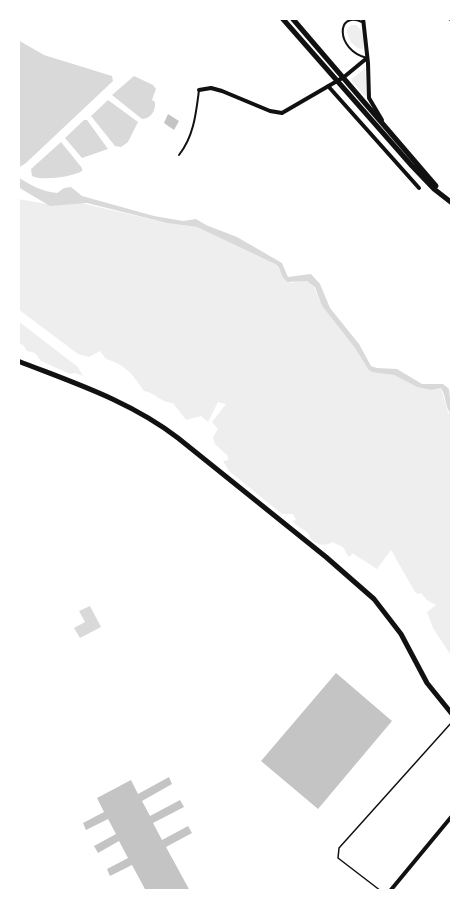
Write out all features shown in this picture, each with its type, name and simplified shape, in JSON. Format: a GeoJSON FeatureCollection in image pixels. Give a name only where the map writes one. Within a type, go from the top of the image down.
{"type":"FeatureCollection","features":[{"type":"Feature","properties":{"kind":"street"},"geometry":{"type":"LineString","coordinates":[[282,18],[405,158],[434,189],[449,200]]}},
{"type":"Feature","properties":{"kind":"street"},"geometry":{"type":"LineString","coordinates":[[292,18],[449,200]]}},
{"type":"Feature","properties":{"kind":"street"},"geometry":{"type":"LineString","coordinates":[[363,18],[369,98],[383,123]]}},
{"type":"Feature","properties":{"kind":"street"},"geometry":{"type":"LineString","coordinates":[[199,90],[212,88],[270,111],[282,113],[344,77],[367,58]]}},
{"type":"Feature","properties":{"kind":"street"},"geometry":{"type":"LineString","coordinates":[[328,86],[419,188]]}},
{"type":"Feature","properties":{"kind":"street"},"geometry":{"type":"LineString","coordinates":[[18,361],[110,397],[153,420],[326,557],[385,611],[401,634],[427,683],[452,714]]}},
{"type":"Feature","properties":{"kind":"street"},"geometry":{"type":"LineString","coordinates":[[390,891],[452,816]]}},
{"type":"Feature","properties":{"kind":"lane"},"geometry":{"type":"LineString","coordinates":[[364,24],[356,20],[350,21],[342,28],[342,32],[345,42],[353,52],[367,58]]}},
{"type":"Feature","properties":{"kind":"lane"},"geometry":{"type":"LineString","coordinates":[[179,155],[187,145],[193,130],[199,90]]}},
{"type":"Feature","properties":{"kind":"path"},"geometry":{"type":"LineString","coordinates":[[381,891],[338,858],[339,848],[452,722]]}},
{"type":"Feature","properties":{"kind":"shaded area"},"geometry":{"type":"Polygon","coordinates":[[[351,25],[356,25],[362,33],[363,49],[354,45],[350,40],[347,30],[351,25]]]}},
{"type":"Feature","properties":{"kind":"shaded area"},"geometry":{"type":"Polygon","coordinates":[[[18,40],[44,55],[112,76],[113,81],[18,168],[18,40]]]}},
{"type":"Feature","properties":{"kind":"shaded area"},"geometry":{"type":"Polygon","coordinates":[[[365,68],[367,93],[366,97],[351,80],[365,68]]]}},
{"type":"Feature","properties":{"kind":"shaded area"},"geometry":{"type":"Polygon","coordinates":[[[134,76],[153,85],[156,89],[152,100],[155,102],[154,111],[145,119],[112,95],[134,76]]]}},
{"type":"Feature","properties":{"kind":"shaded area"},"geometry":{"type":"Polygon","coordinates":[[[108,100],[138,122],[128,142],[121,147],[115,146],[91,116],[108,100]]]}},
{"type":"Feature","properties":{"kind":"shaded area"},"geometry":{"type":"Polygon","coordinates":[[[84,120],[87,120],[108,149],[82,158],[65,138],[84,120]]]}},
{"type":"Feature","properties":{"kind":"shaded area"},"geometry":{"type":"Polygon","coordinates":[[[61,142],[82,171],[57,178],[32,176],[31,169],[61,142]]]}},
{"type":"Feature","properties":{"kind":"shaded area"},"geometry":{"type":"Polygon","coordinates":[[[18,177],[47,191],[57,193],[64,188],[71,187],[82,196],[154,216],[183,221],[196,219],[237,237],[282,263],[288,277],[311,274],[320,284],[330,308],[359,344],[371,366],[397,369],[422,384],[443,384],[449,389],[452,415],[441,388],[432,390],[417,387],[394,375],[372,372],[368,369],[355,348],[322,306],[315,287],[307,281],[288,282],[275,264],[197,227],[167,223],[87,203],[50,206],[18,187],[18,177]]]}},
{"type":"Feature","properties":{"kind":"shaded area"},"geometry":{"type":"Polygon","coordinates":[[[18,199],[53,205],[81,203],[167,223],[197,227],[275,264],[290,283],[305,280],[313,284],[322,306],[355,348],[368,369],[394,375],[417,387],[434,390],[441,388],[448,412],[452,415],[452,657],[433,628],[427,612],[436,605],[428,601],[421,593],[415,592],[391,550],[377,569],[352,553],[350,557],[348,556],[343,547],[332,542],[324,545],[318,544],[292,521],[296,520],[293,514],[282,514],[229,471],[223,461],[228,460],[228,456],[215,444],[213,437],[218,429],[212,422],[226,404],[218,402],[208,422],[201,416],[186,420],[173,403],[144,391],[128,371],[119,364],[106,359],[100,351],[89,357],[78,354],[18,309],[18,199]]]}},
{"type":"Feature","properties":{"kind":"shaded area"},"geometry":{"type":"Polygon","coordinates":[[[18,321],[78,367],[83,376],[70,374],[41,361],[35,353],[27,351],[23,345],[18,343],[18,321]]]}},
{"type":"Feature","properties":{"kind":"shaded area"},"geometry":{"type":"Polygon","coordinates":[[[90,606],[101,627],[80,638],[74,628],[85,622],[79,611],[90,606]]]}},
{"type":"Feature","properties":{"kind":"building"},"geometry":{"type":"Polygon","coordinates":[[[168,114],[179,121],[174,130],[164,123],[168,114]]]}},
{"type":"Feature","properties":{"kind":"building"},"geometry":{"type":"Polygon","coordinates":[[[336,673],[392,721],[318,809],[261,761],[336,673]]]}},
{"type":"Feature","properties":{"kind":"building"},"geometry":{"type":"Polygon","coordinates":[[[169,777],[172,784],[142,801],[150,816],[180,800],[184,807],[153,823],[162,840],[188,826],[192,833],[166,847],[190,891],[146,891],[132,865],[110,876],[107,869],[128,858],[119,841],[98,853],[94,846],[116,834],[108,819],[86,830],[83,823],[104,812],[97,798],[131,780],[138,794],[169,777]]]}},
{"type":"Feature","properties":{"kind":"railway"},"geometry":{"type":"LineString","coordinates":[[448,18],[452,22]]}}]}
